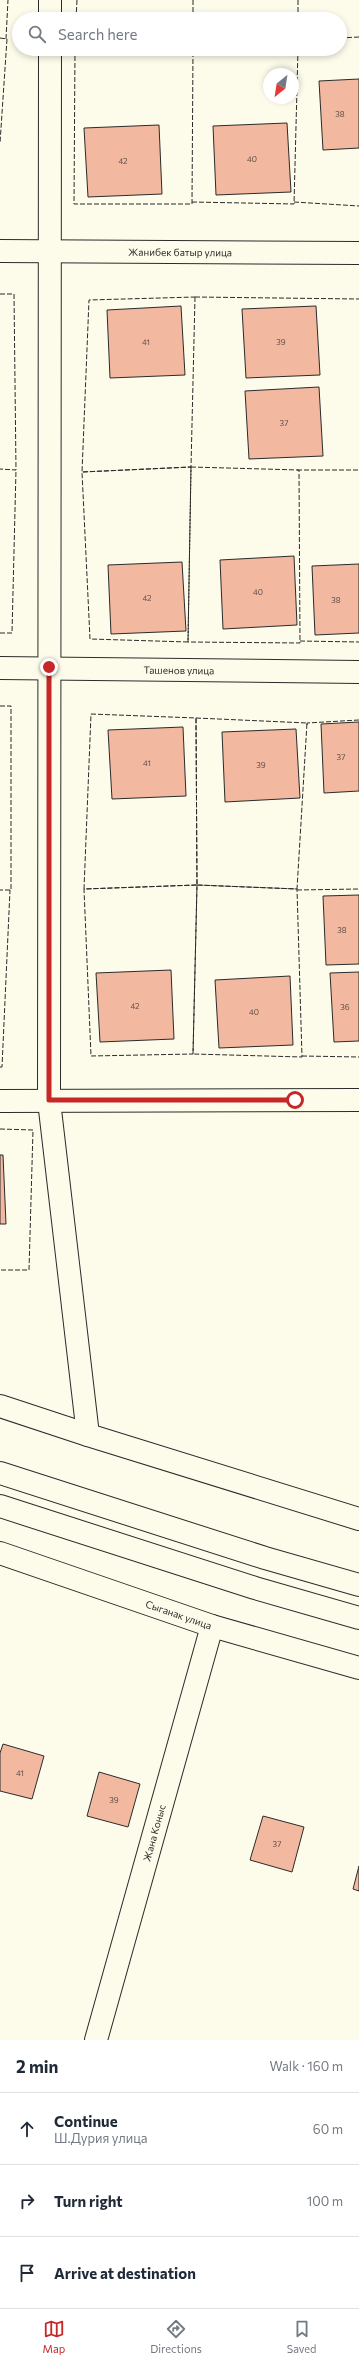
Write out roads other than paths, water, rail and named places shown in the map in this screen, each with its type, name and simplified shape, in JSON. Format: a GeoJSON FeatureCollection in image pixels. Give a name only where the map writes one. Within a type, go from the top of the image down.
{"type":"FeatureCollection","features":[{"type":"Feature","properties":{"kind":"main road"},"geometry":{"type":"LineString","coordinates":[[50,0],[50,12]]}},
{"type":"Feature","properties":{"kind":"main road"},"geometry":{"type":"LineString","coordinates":[[50,56],[49,1100],[88,1435]]}},
{"type":"Feature","properties":{"kind":"main road","name":"Жанибек батыр улица"},"geometry":{"type":"LineString","coordinates":[[0,252],[359,253]]}},
{"type":"Feature","properties":{"kind":"main road","name":"Ташенов улица"},"geometry":{"type":"LineString","coordinates":[[0,668],[49,667],[204,671],[359,672]]}},
{"type":"Feature","properties":{"kind":"main road"},"geometry":{"type":"LineString","coordinates":[[0,1102],[49,1100],[359,1100]]}},
{"type":"Feature","properties":{"kind":"main road"},"geometry":{"type":"LineString","coordinates":[[0,1406],[88,1435],[359,1519]]}},
{"type":"Feature","properties":{"kind":"main road"},"geometry":{"type":"LineString","coordinates":[[0,1473],[264,1558],[359,1585]]}},
{"type":"Feature","properties":{"kind":"main road"},"geometry":{"type":"LineString","coordinates":[[0,1506],[255,1588],[359,1618]]}},
{"type":"Feature","properties":{"kind":"main road","name":"Сыганак улица"},"geometry":{"type":"LineString","coordinates":[[0,1553],[212,1626],[359,1668]]}},
{"type":"Feature","properties":{"kind":"main road","name":"Жана Коныс"},"geometry":{"type":"LineString","coordinates":[[96,2040],[212,1626]]}}]}
